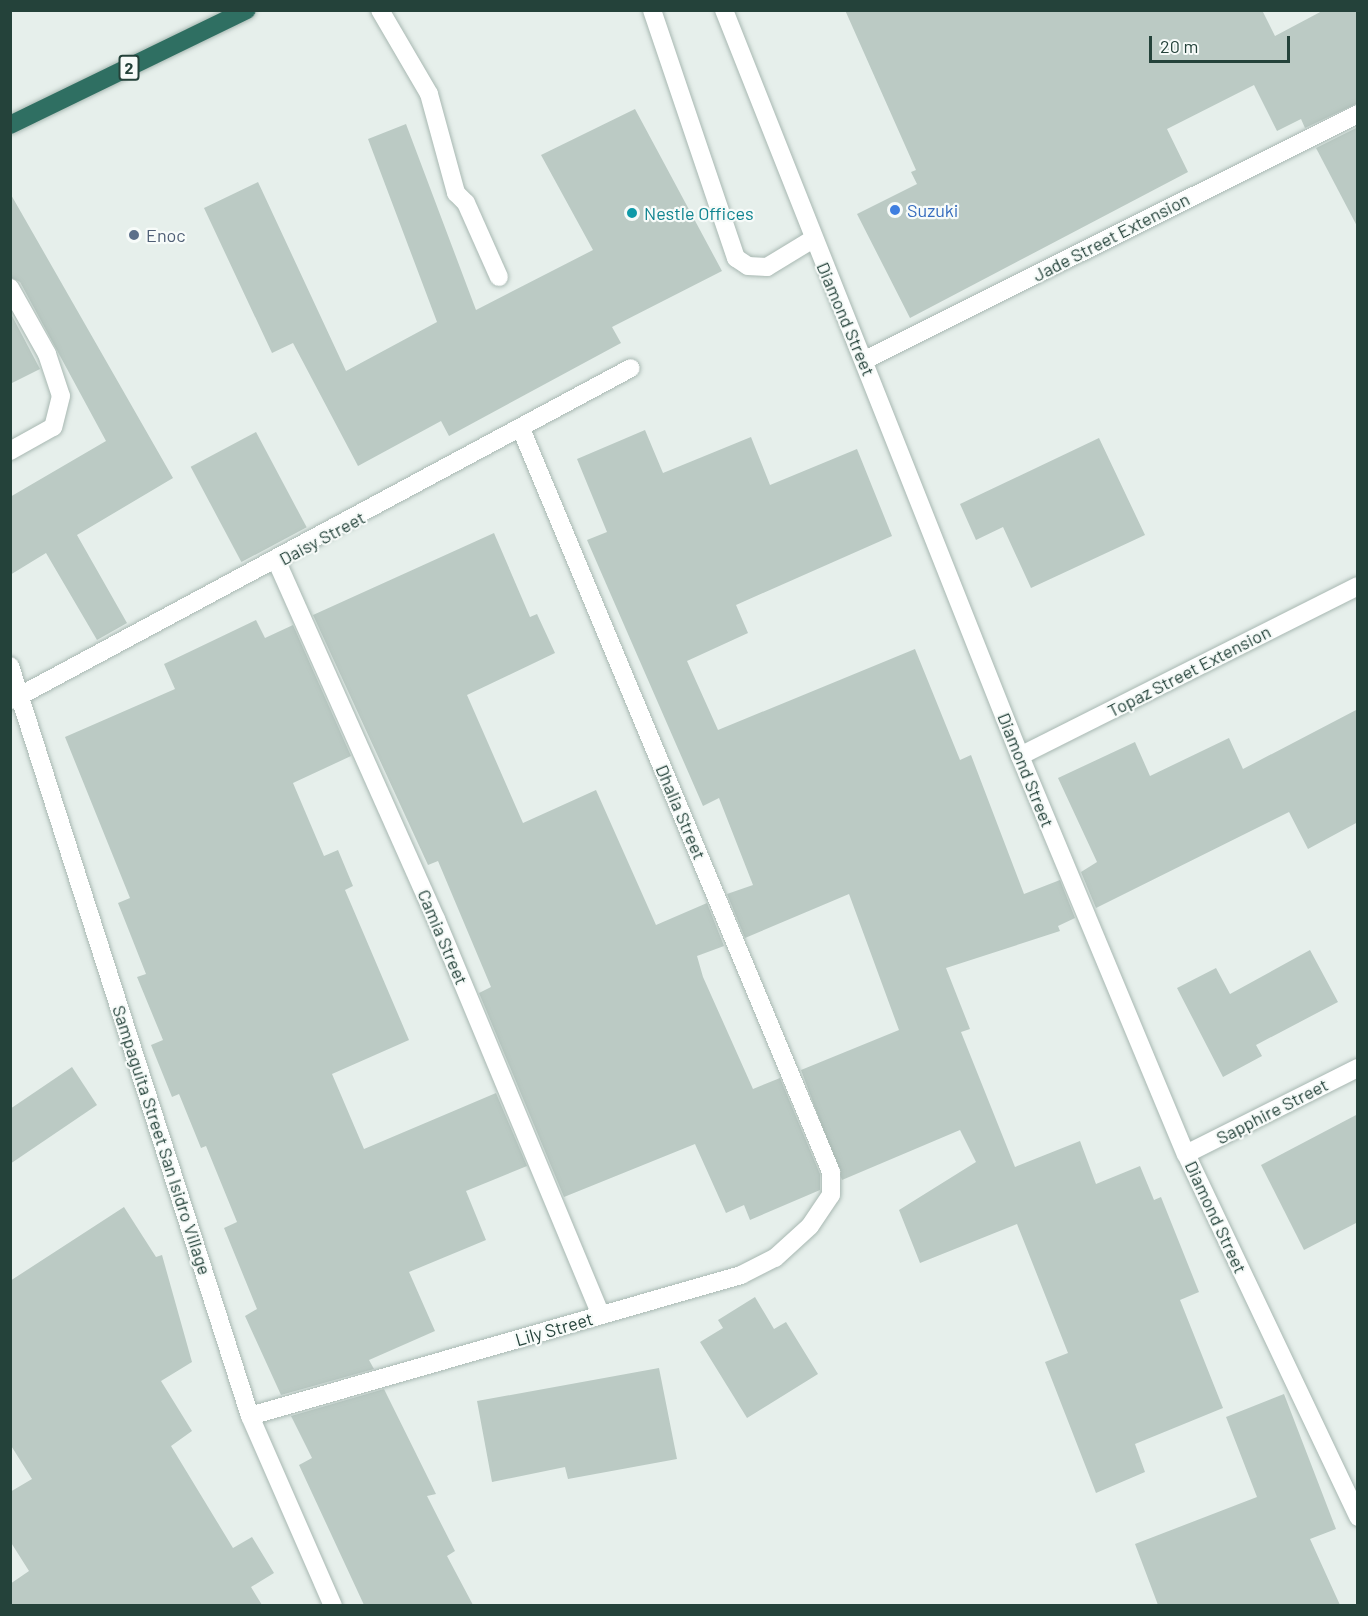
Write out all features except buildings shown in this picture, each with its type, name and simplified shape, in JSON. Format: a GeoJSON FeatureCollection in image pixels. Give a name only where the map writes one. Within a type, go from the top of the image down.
{"type":"FeatureCollection","features":[{"type":"Feature","properties":{"kind":"highway","name":"2"},"geometry":{"type":"LineString","coordinates":[[10,125],[247,10]]}},
{"type":"Feature","properties":{"kind":"street"},"geometry":{"type":"LineString","coordinates":[[380,10],[429,94],[456,193],[466,203],[499,277]]}},
{"type":"Feature","properties":{"kind":"street"},"geometry":{"type":"LineString","coordinates":[[652,10],[736,258],[748,266],[767,267],[813,239]]}},
{"type":"Feature","properties":{"kind":"street","name":"Diamond Street"},"geometry":{"type":"LineString","coordinates":[[724,10],[1020,756],[1186,1154],[1358,1517]]}},
{"type":"Feature","properties":{"kind":"street","name":"Jade Street Extension"},"geometry":{"type":"LineString","coordinates":[[864,360],[1358,114]]}},
{"type":"Feature","properties":{"kind":"street"},"geometry":{"type":"LineString","coordinates":[[10,288],[47,354],[61,396],[53,427],[10,451]]}},
{"type":"Feature","properties":{"kind":"street","name":"Daisy Street"},"geometry":{"type":"LineString","coordinates":[[15,698],[522,431],[631,368]]}},
{"type":"Feature","properties":{"kind":"street","name":"Dhalia Street"},"geometry":{"type":"LineString","coordinates":[[522,431],[831,1172],[831,1196]]}},
{"type":"Feature","properties":{"kind":"street","name":"Camia Street"},"geometry":{"type":"LineString","coordinates":[[277,562],[436,920],[601,1315]]}},
{"type":"Feature","properties":{"kind":"street","name":"Topaz Street Extension"},"geometry":{"type":"LineString","coordinates":[[1020,756],[1358,586]]}},
{"type":"Feature","properties":{"kind":"street","name":"Sampaguita Street San Isidro Village"},"geometry":{"type":"LineString","coordinates":[[10,666],[15,698],[250,1416],[333,1605]]}},
{"type":"Feature","properties":{"kind":"street","name":"Sapphire Street"},"geometry":{"type":"LineString","coordinates":[[1186,1154],[1358,1068]]}},
{"type":"Feature","properties":{"kind":"street","name":"Lily Street"},"geometry":{"type":"LineString","coordinates":[[250,1416],[741,1275],[775,1258],[810,1226],[831,1196]]}},
{"type":"Feature","properties":{"kind":"place","name":"Suzuki"},"geometry":{"type":"Point","coordinates":[895,210]}},
{"type":"Feature","properties":{"kind":"place","name":"Nestle Offices"},"geometry":{"type":"Point","coordinates":[632,213]}},
{"type":"Feature","properties":{"kind":"place","name":"Enoc"},"geometry":{"type":"Point","coordinates":[134,235]}}]}
